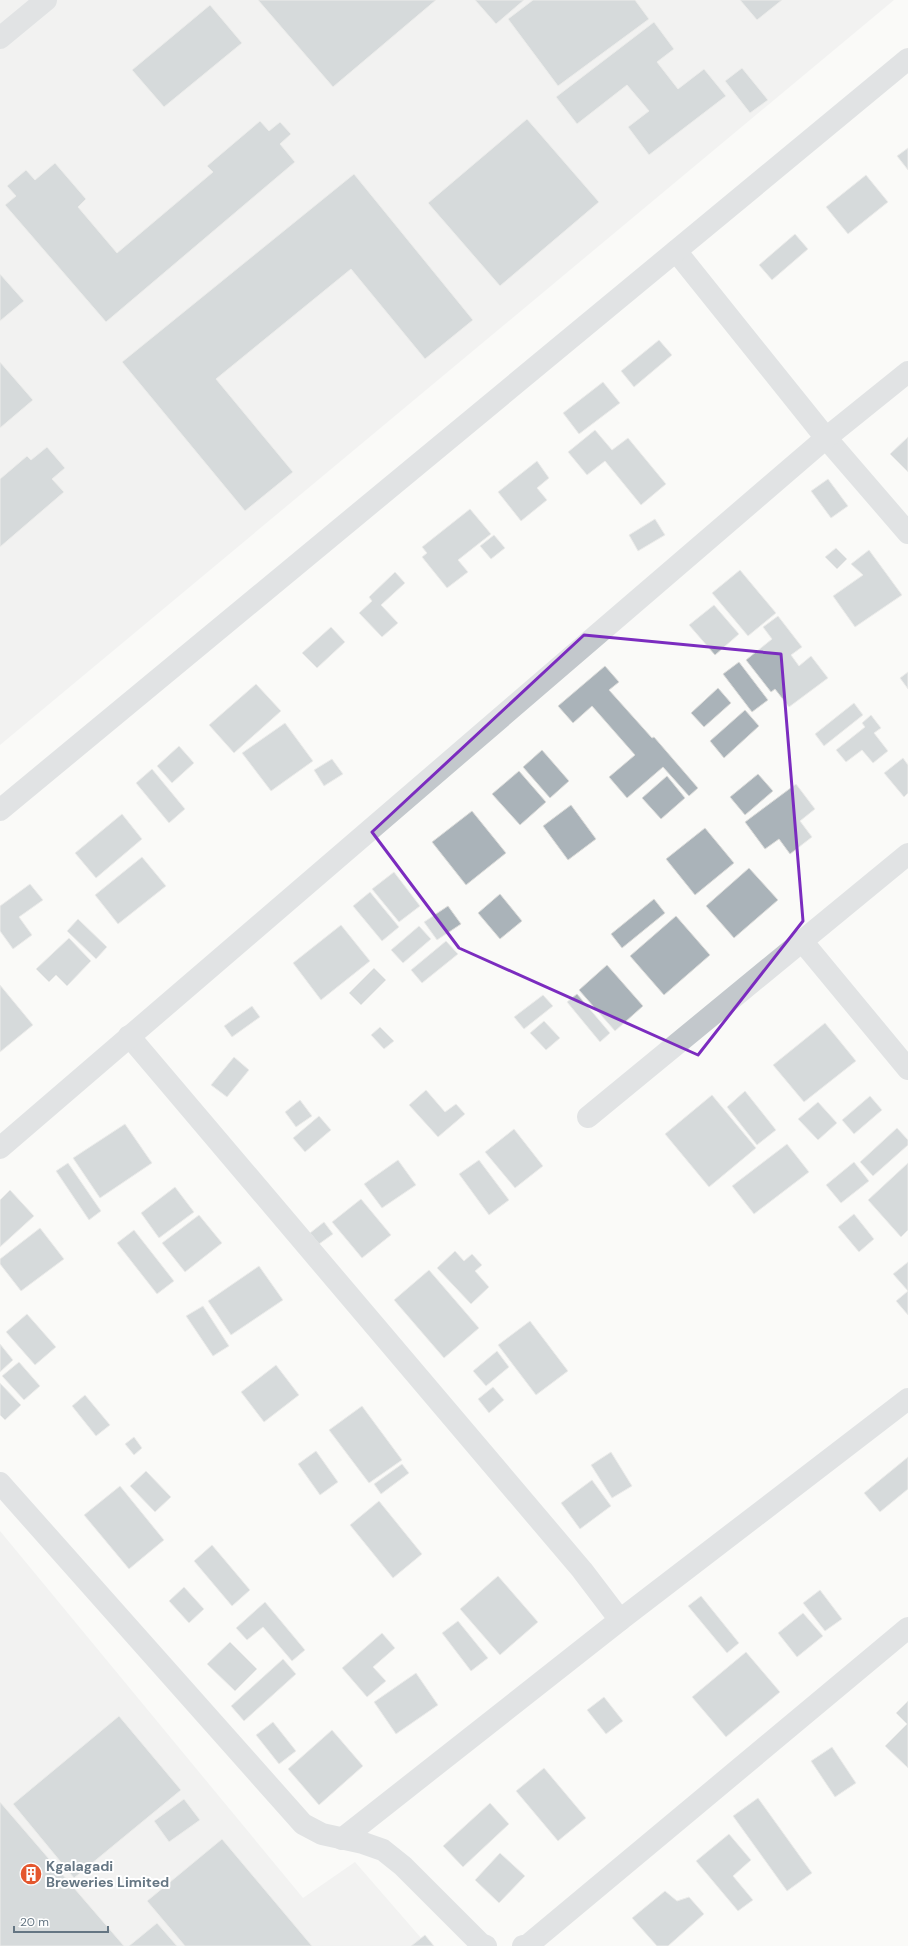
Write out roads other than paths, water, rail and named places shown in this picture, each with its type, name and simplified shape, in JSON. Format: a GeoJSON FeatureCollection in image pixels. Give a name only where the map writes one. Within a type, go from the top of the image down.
{"type":"FeatureCollection","features":[{"type":"Feature","properties":{"kind":"street"},"geometry":{"type":"LineString","coordinates":[[0,38],[46,0]]}},
{"type":"Feature","properties":{"kind":"street"},"geometry":{"type":"LineString","coordinates":[[0,810],[908,59]]}},
{"type":"Feature","properties":{"kind":"street"},"geometry":{"type":"LineString","coordinates":[[676,252],[826,438],[908,533]]}},
{"type":"Feature","properties":{"kind":"street"},"geometry":{"type":"LineString","coordinates":[[0,1148],[826,438],[908,372]]}},
{"type":"Feature","properties":{"kind":"street"},"geometry":{"type":"LineString","coordinates":[[588,1117],[908,854]]}},
{"type":"Feature","properties":{"kind":"street"},"geometry":{"type":"LineString","coordinates":[[802,941],[908,1070]]}},
{"type":"Feature","properties":{"kind":"street"},"geometry":{"type":"LineString","coordinates":[[129,1036],[582,1570],[620,1620]]}},
{"type":"Feature","properties":{"kind":"street"},"geometry":{"type":"LineString","coordinates":[[342,1839],[620,1620],[908,1399]]}},
{"type":"Feature","properties":{"kind":"street"},"geometry":{"type":"LineString","coordinates":[[0,1483],[303,1824],[322,1834],[363,1842],[383,1850],[403,1866],[481,1944],[486,1946]]}},
{"type":"Feature","properties":{"kind":"street"},"geometry":{"type":"LineString","coordinates":[[523,1946],[528,1945],[908,1628]]}},
{"type":"Feature","properties":{"kind":"place","name":"Kgalagadi Breweries Limited"},"geometry":{"type":"Point","coordinates":[31,1874]}}]}
